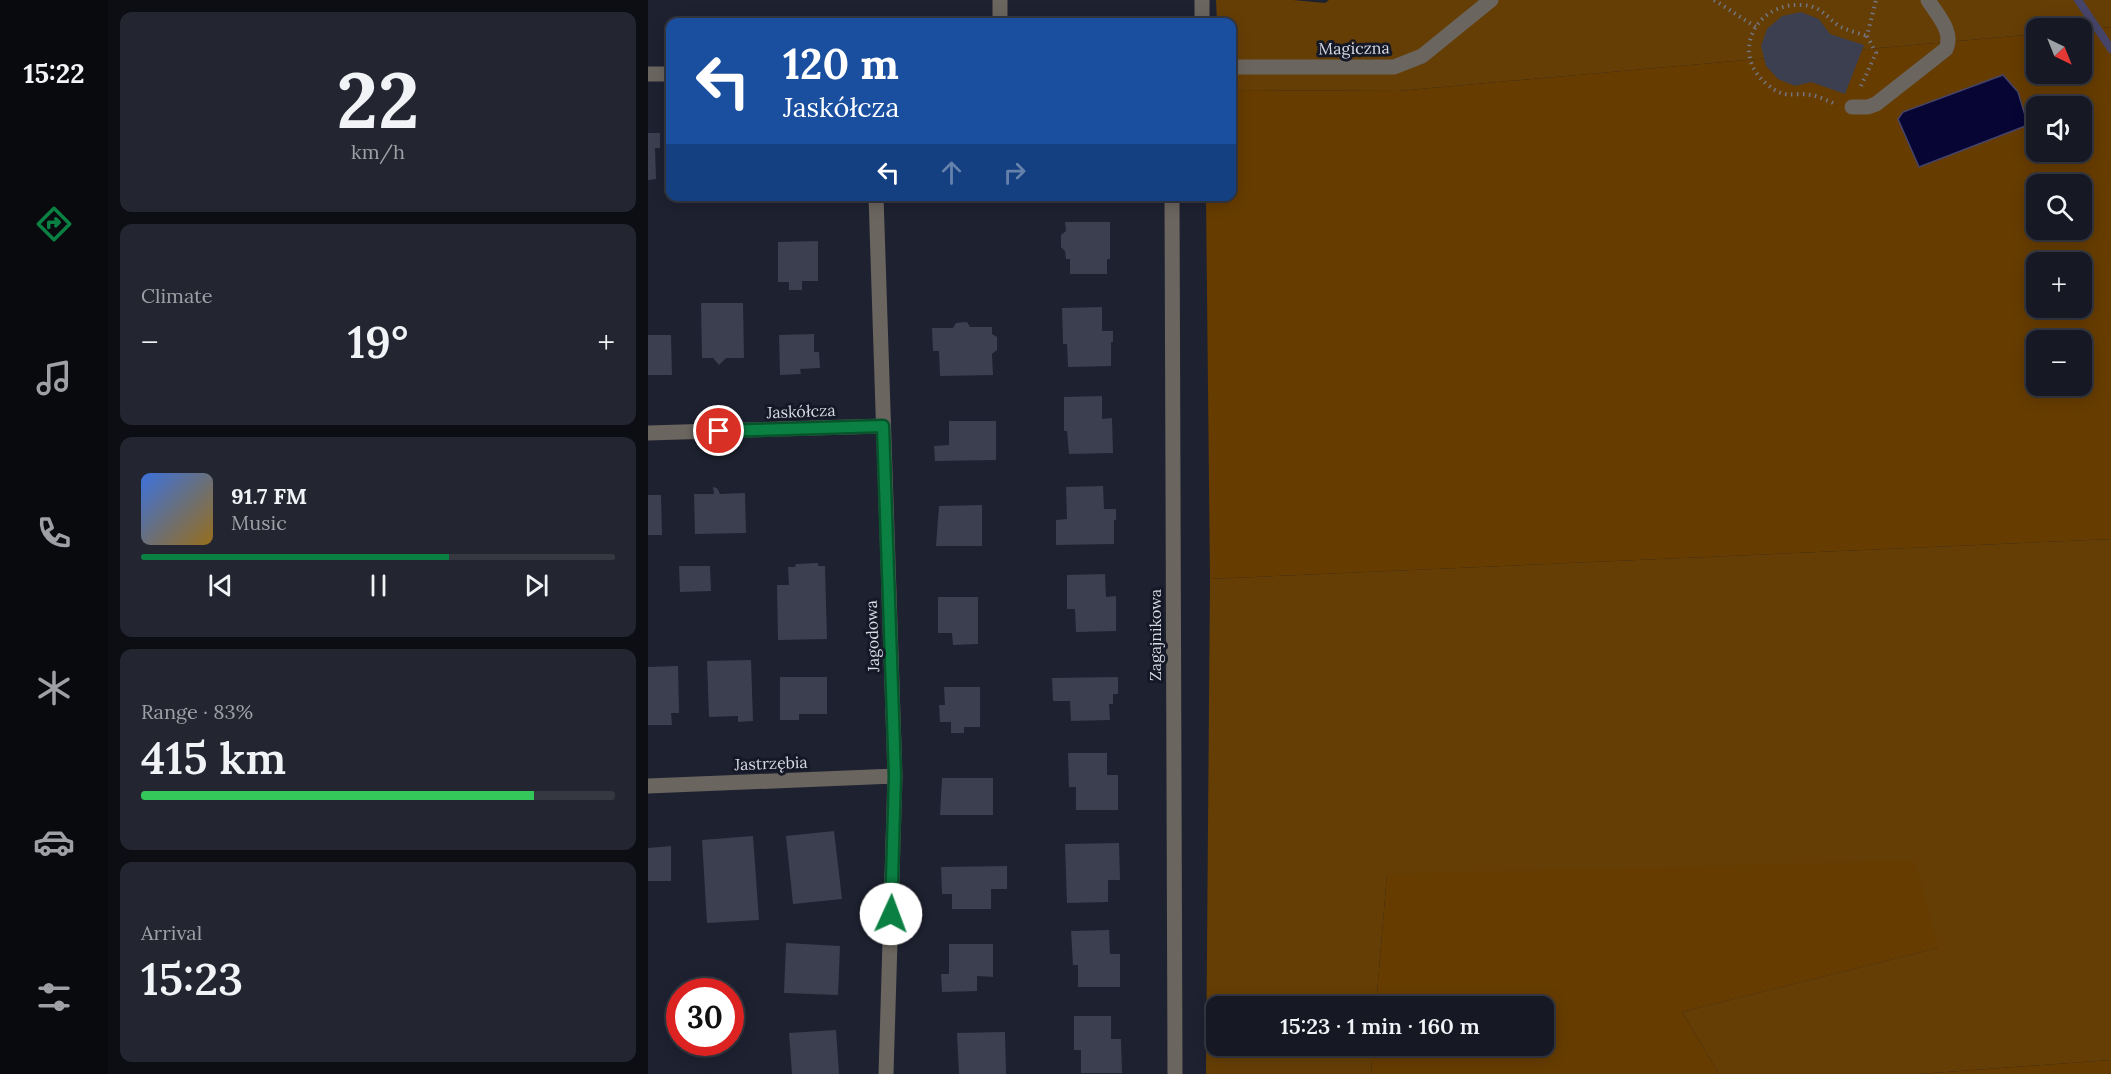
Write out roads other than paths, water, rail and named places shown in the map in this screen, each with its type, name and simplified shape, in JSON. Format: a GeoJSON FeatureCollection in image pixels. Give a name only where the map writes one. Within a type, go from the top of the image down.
{"type":"FeatureCollection","features":[{"type":"Feature","properties":{"kind":"street"},"geometry":{"type":"LineString","coordinates":[[1000,0],[1000,18]]}},
{"type":"Feature","properties":{"kind":"street"},"geometry":{"type":"LineString","coordinates":[[1202,0],[1202,18]]}},
{"type":"Feature","properties":{"kind":"street","name":"Magiczna"},"geometry":{"type":"LineString","coordinates":[[1236,67],[1394,67],[1422,56],[1491,0]]}},
{"type":"Feature","properties":{"kind":"street"},"geometry":{"type":"LineString","coordinates":[[1852,107],[1868,107],[1876,104],[1946,49],[1949,44],[1947,30],[1928,0]]}},
{"type":"Feature","properties":{"kind":"street"},"geometry":{"type":"LineString","coordinates":[[648,74],[666,74]]}},
{"type":"Feature","properties":{"kind":"street","name":"Jagodowa"},"geometry":{"type":"LineString","coordinates":[[876,201],[895,776],[886,1074]]}},
{"type":"Feature","properties":{"kind":"street","name":"Zagajnikowa"},"geometry":{"type":"LineString","coordinates":[[1172,201],[1175,1074]]}},
{"type":"Feature","properties":{"kind":"street","name":"Jaskółcza"},"geometry":{"type":"LineString","coordinates":[[648,433],[883,426]]}},
{"type":"Feature","properties":{"kind":"street","name":"Jastrzębia"},"geometry":{"type":"LineString","coordinates":[[648,786],[895,776]]}},
{"type":"Feature","properties":{"kind":"waterway"},"geometry":{"type":"LineString","coordinates":[[2078,0],[2111,49]]}}]}
